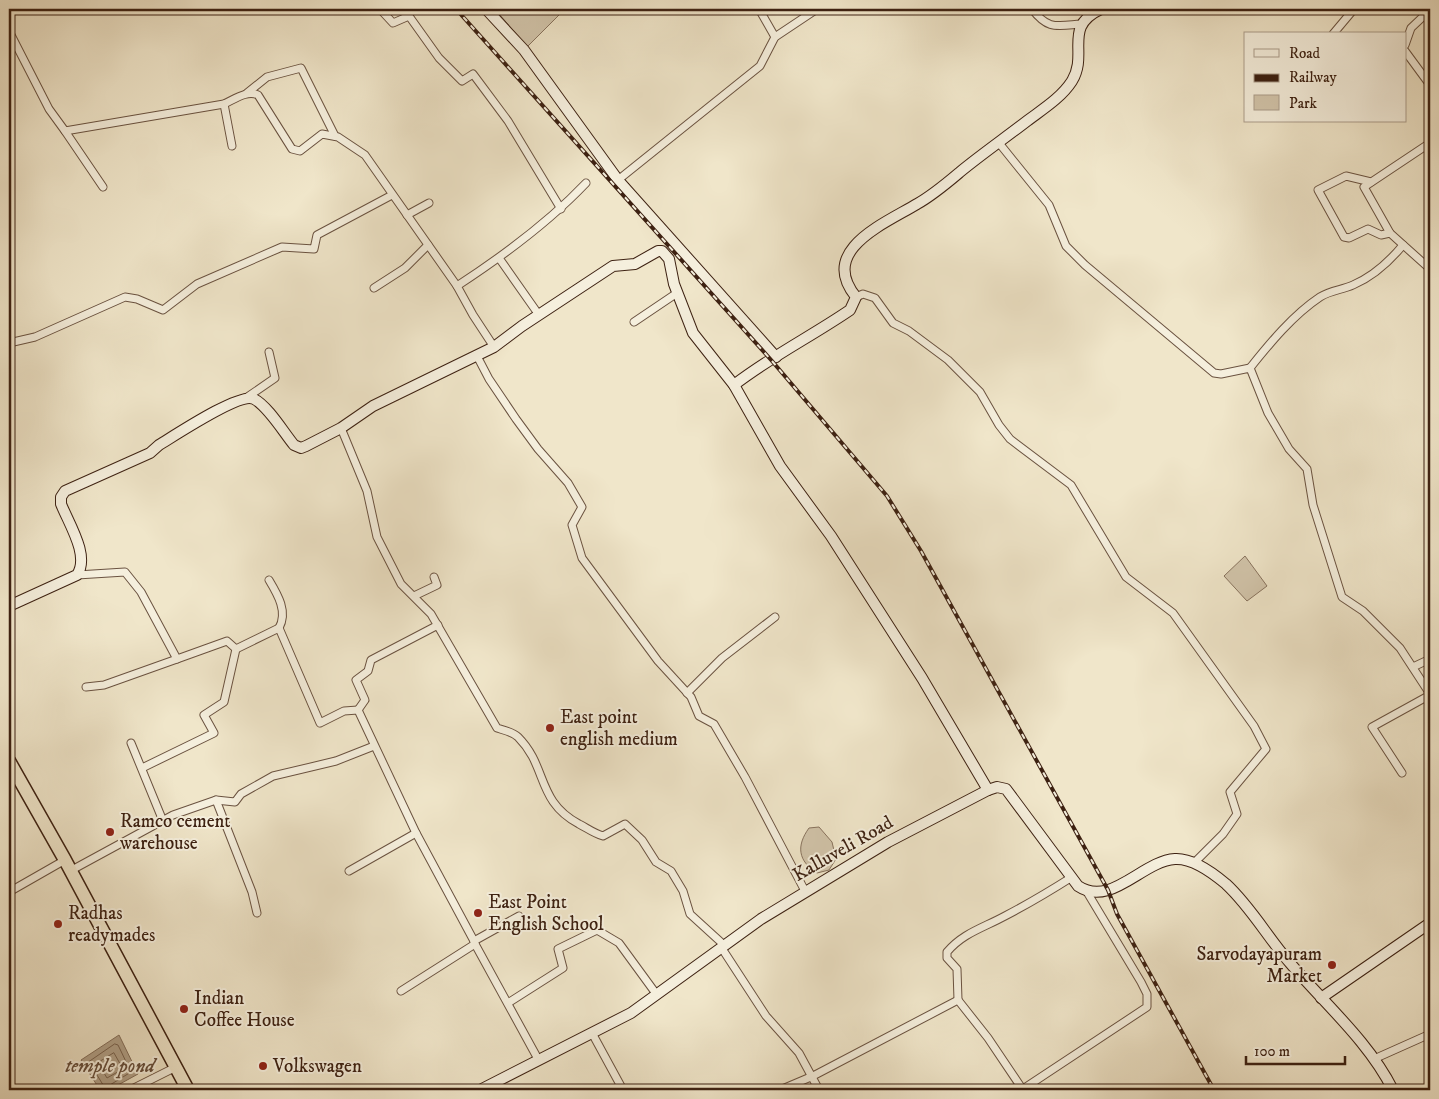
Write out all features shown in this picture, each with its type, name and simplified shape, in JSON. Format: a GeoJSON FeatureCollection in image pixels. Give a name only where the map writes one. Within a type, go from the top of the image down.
{"type":"FeatureCollection","features":[{"type":"Feature","properties":{"kind":"highway"},"geometry":{"type":"LineString","coordinates":[[9,761],[68,866],[188,1090]]}},
{"type":"Feature","properties":{"kind":"street"},"geometry":{"type":"LineString","coordinates":[[380,9],[393,23],[409,16],[439,58],[462,81],[473,74],[508,122],[561,210]]}},
{"type":"Feature","properties":{"kind":"street"},"geometry":{"type":"LineString","coordinates":[[486,9],[524,50],[618,180],[776,357]]}},
{"type":"Feature","properties":{"kind":"street"},"geometry":{"type":"LineString","coordinates":[[758,9],[775,37]]}},
{"type":"Feature","properties":{"kind":"street"},"geometry":{"type":"LineString","coordinates":[[618,180],[760,66],[775,37],[817,9]]}},
{"type":"Feature","properties":{"kind":"street"},"geometry":{"type":"LineString","coordinates":[[1032,9],[1042,22],[1053,26],[1081,24]]}},
{"type":"Feature","properties":{"kind":"street"},"geometry":{"type":"LineString","coordinates":[[856,297],[844,274],[847,256],[857,242],[924,200],[1052,104],[1071,83],[1078,64],[1081,24],[1088,14],[1101,9]]}},
{"type":"Feature","properties":{"kind":"street"},"geometry":{"type":"LineString","coordinates":[[1335,32],[1354,9]]}},
{"type":"Feature","properties":{"kind":"street"},"geometry":{"type":"LineString","coordinates":[[1406,43],[1411,34],[1411,28],[1430,10]]}},
{"type":"Feature","properties":{"kind":"street"},"geometry":{"type":"LineString","coordinates":[[9,32],[49,109],[103,187]]}},
{"type":"Feature","properties":{"kind":"street"},"geometry":{"type":"LineString","coordinates":[[1406,52],[1430,85]]}},
{"type":"Feature","properties":{"kind":"street"},"geometry":{"type":"LineString","coordinates":[[66,131],[224,104],[247,93],[267,77],[301,68],[335,136]]}},
{"type":"Feature","properties":{"kind":"street"},"geometry":{"type":"LineString","coordinates":[[247,93],[258,95],[292,149],[300,151],[322,134],[335,136],[365,155],[457,286],[494,347]]}},
{"type":"Feature","properties":{"kind":"street"},"geometry":{"type":"LineString","coordinates":[[224,104],[232,146]]}},
{"type":"Feature","properties":{"kind":"street"},"geometry":{"type":"LineString","coordinates":[[999,143],[1049,205],[1066,246],[1085,265],[1214,373],[1221,374],[1250,368],[1274,339],[1305,309],[1332,290],[1351,286],[1380,269],[1403,244]]}},
{"type":"Feature","properties":{"kind":"street"},"geometry":{"type":"LineString","coordinates":[[1430,143],[1364,187],[1390,233],[1430,269]]}},
{"type":"Feature","properties":{"kind":"street"},"geometry":{"type":"LineString","coordinates":[[1371,182],[1346,176],[1318,190],[1344,236],[1349,238],[1368,229],[1381,235],[1390,233]]}},
{"type":"Feature","properties":{"kind":"street"},"geometry":{"type":"LineString","coordinates":[[457,286],[499,258],[561,210],[586,183]]}},
{"type":"Feature","properties":{"kind":"street"},"geometry":{"type":"LineString","coordinates":[[9,343],[35,338],[125,297],[136,299],[163,310],[197,284],[282,247],[314,250],[317,235],[392,195]]}},
{"type":"Feature","properties":{"kind":"street"},"geometry":{"type":"LineString","coordinates":[[407,215],[429,203]]}},
{"type":"Feature","properties":{"kind":"street"},"geometry":{"type":"LineString","coordinates":[[374,288],[405,268],[428,245]]}},
{"type":"Feature","properties":{"kind":"street"},"geometry":{"type":"LineString","coordinates":[[246,398],[252,398],[261,404],[294,445],[301,448],[341,428],[373,406],[494,347],[612,266],[636,264],[658,251],[666,253],[677,293],[693,333],[734,385],[780,466],[839,548],[922,678],[988,790],[997,787],[1006,789],[1072,877],[1078,886],[1087,892],[1142,982],[1147,994],[1147,1007],[1023,1089],[988,1038],[958,1000],[957,969],[947,958],[947,952],[957,940],[968,932],[988,926],[1072,877]]}},
{"type":"Feature","properties":{"kind":"street"},"geometry":{"type":"LineString","coordinates":[[499,258],[538,315]]}},
{"type":"Feature","properties":{"kind":"street"},"geometry":{"type":"LineString","coordinates":[[634,322],[677,293]]}},
{"type":"Feature","properties":{"kind":"street"},"geometry":{"type":"LineString","coordinates":[[734,385],[756,368],[850,310],[856,297],[863,294],[876,298],[893,322],[909,331],[948,360],[980,392],[999,425],[1010,439],[1071,485],[1126,577],[1173,613],[1254,726],[1266,749],[1230,792],[1237,814],[1233,823],[1194,863]]}},
{"type":"Feature","properties":{"kind":"street"},"geometry":{"type":"LineString","coordinates":[[81,572],[82,555],[61,504],[61,497],[65,491],[137,460],[223,408],[246,398],[275,378],[269,352]]}},
{"type":"Feature","properties":{"kind":"street"},"geometry":{"type":"LineString","coordinates":[[477,356],[489,379],[516,419],[538,449],[568,484],[582,507],[572,525],[582,558],[658,662],[688,692],[699,716],[714,724],[805,891]]}},
{"type":"Feature","properties":{"kind":"street"},"geometry":{"type":"LineString","coordinates":[[1250,368],[1268,413],[1289,448],[1307,469],[1313,505],[1342,597],[1363,611],[1400,648],[1430,695],[1372,727],[1402,773]]}},
{"type":"Feature","properties":{"kind":"street"},"geometry":{"type":"LineString","coordinates":[[341,428],[367,491],[377,537],[401,584],[431,614],[497,728],[517,736],[534,759],[550,799],[559,811],[595,834],[603,836],[625,824],[642,840],[656,862],[671,871],[683,891],[690,914],[723,946],[766,1016],[788,1039],[813,1076],[819,1090]]}},
{"type":"Feature","properties":{"kind":"street"},"geometry":{"type":"LineString","coordinates":[[9,606],[81,572],[125,572],[141,592],[176,659]]}},
{"type":"Feature","properties":{"kind":"street"},"geometry":{"type":"LineString","coordinates":[[414,596],[437,585],[434,577]]}},
{"type":"Feature","properties":{"kind":"street"},"geometry":{"type":"LineString","coordinates":[[236,649],[279,628],[283,621],[281,600],[269,580]]}},
{"type":"Feature","properties":{"kind":"street"},"geometry":{"type":"LineString","coordinates":[[688,692],[722,658],[775,617]]}},
{"type":"Feature","properties":{"kind":"street"},"geometry":{"type":"LineString","coordinates":[[358,710],[365,700],[356,680],[368,671],[371,660],[438,625]]}},
{"type":"Feature","properties":{"kind":"street"},"geometry":{"type":"LineString","coordinates":[[279,628],[320,723],[344,711],[358,710]]}},
{"type":"Feature","properties":{"kind":"street"},"geometry":{"type":"LineString","coordinates":[[86,687],[104,685],[227,641],[236,649]]}},
{"type":"Feature","properties":{"kind":"street"},"geometry":{"type":"LineString","coordinates":[[142,768],[214,733],[204,715],[224,702],[236,649]]}},
{"type":"Feature","properties":{"kind":"street"},"geometry":{"type":"LineString","coordinates":[[1413,667],[1430,659]]}},
{"type":"Feature","properties":{"kind":"street"},"geometry":{"type":"LineString","coordinates":[[358,710],[416,833],[538,1059]]}},
{"type":"Feature","properties":{"kind":"street"},"geometry":{"type":"LineString","coordinates":[[131,743],[163,821]]}},
{"type":"Feature","properties":{"kind":"street"},"geometry":{"type":"LineString","coordinates":[[9,892],[163,821],[216,800],[235,802],[241,794],[273,776],[336,761],[374,746]]}},
{"type":"Feature","properties":{"kind":"street","name":"Kalluveli Road"},"geometry":{"type":"LineString","coordinates":[[480,1090],[592,1033],[657,995],[723,946],[805,891],[888,842],[988,790]]}},
{"type":"Feature","properties":{"kind":"street"},"geometry":{"type":"LineString","coordinates":[[216,800],[252,892],[257,913]]}},
{"type":"Feature","properties":{"kind":"street"},"geometry":{"type":"LineString","coordinates":[[349,871],[416,833]]}},
{"type":"Feature","properties":{"kind":"street"},"geometry":{"type":"LineString","coordinates":[[1087,892],[1108,890],[1157,864],[1176,859],[1194,863],[1226,884],[1374,1059],[1393,1090]]}},
{"type":"Feature","properties":{"kind":"street"},"geometry":{"type":"LineString","coordinates":[[401,991],[519,916]]}},
{"type":"Feature","properties":{"kind":"street"},"geometry":{"type":"LineString","coordinates":[[1321,998],[1429,928]]}},
{"type":"Feature","properties":{"kind":"street"},"geometry":{"type":"LineString","coordinates":[[508,1003],[563,968],[558,949],[597,930],[619,943],[657,995]]}},
{"type":"Feature","properties":{"kind":"street"},"geometry":{"type":"LineString","coordinates":[[780,1090],[813,1076],[958,1000]]}},
{"type":"Feature","properties":{"kind":"street"},"geometry":{"type":"LineString","coordinates":[[592,1033],[624,1090]]}},
{"type":"Feature","properties":{"kind":"street"},"geometry":{"type":"LineString","coordinates":[[1374,1059],[1430,1034]]}},
{"type":"Feature","properties":{"kind":"street"},"geometry":{"type":"LineString","coordinates":[[130,1090],[176,1067]]}},
{"type":"Feature","properties":{"kind":"green space"},"geometry":{"type":"Polygon","coordinates":[[[495,9],[565,9],[527,47],[495,9]]]}},
{"type":"Feature","properties":{"kind":"green space"},"geometry":{"type":"Polygon","coordinates":[[[1245,556],[1267,586],[1247,601],[1224,576],[1245,556]]]}},
{"type":"Feature","properties":{"kind":"green space"},"geometry":{"type":"Polygon","coordinates":[[[819,827],[832,842],[836,859],[829,870],[817,873],[806,863],[801,853],[801,847],[809,828],[819,827]]]}},
{"type":"Feature","properties":{"kind":"water","name":"temple pond"},"geometry":{"type":"Polygon","coordinates":[[[119,1035],[138,1074],[109,1090],[100,1090],[81,1060],[119,1035]]]}},
{"type":"Feature","properties":{"kind":"railway"},"geometry":{"type":"LineString","coordinates":[[456,9],[772,361],[887,496],[921,551],[1108,890],[1117,914],[1214,1090]]}},
{"type":"Feature","properties":{"kind":"place","name":"East point english medium"},"geometry":{"type":"Point","coordinates":[550,728]}},
{"type":"Feature","properties":{"kind":"place","name":"Ramco cement warehouse"},"geometry":{"type":"Point","coordinates":[110,832]}},
{"type":"Feature","properties":{"kind":"place","name":"East Point English School"},"geometry":{"type":"Point","coordinates":[478,913]}},
{"type":"Feature","properties":{"kind":"place","name":"Radhas readymades"},"geometry":{"type":"Point","coordinates":[58,924]}},
{"type":"Feature","properties":{"kind":"place","name":"Sarvodayapuram Market"},"geometry":{"type":"Point","coordinates":[1332,965]}},
{"type":"Feature","properties":{"kind":"place","name":"Indian Coffee House"},"geometry":{"type":"Point","coordinates":[184,1009]}},
{"type":"Feature","properties":{"kind":"place","name":"Volkswagen"},"geometry":{"type":"Point","coordinates":[263,1066]}}]}
